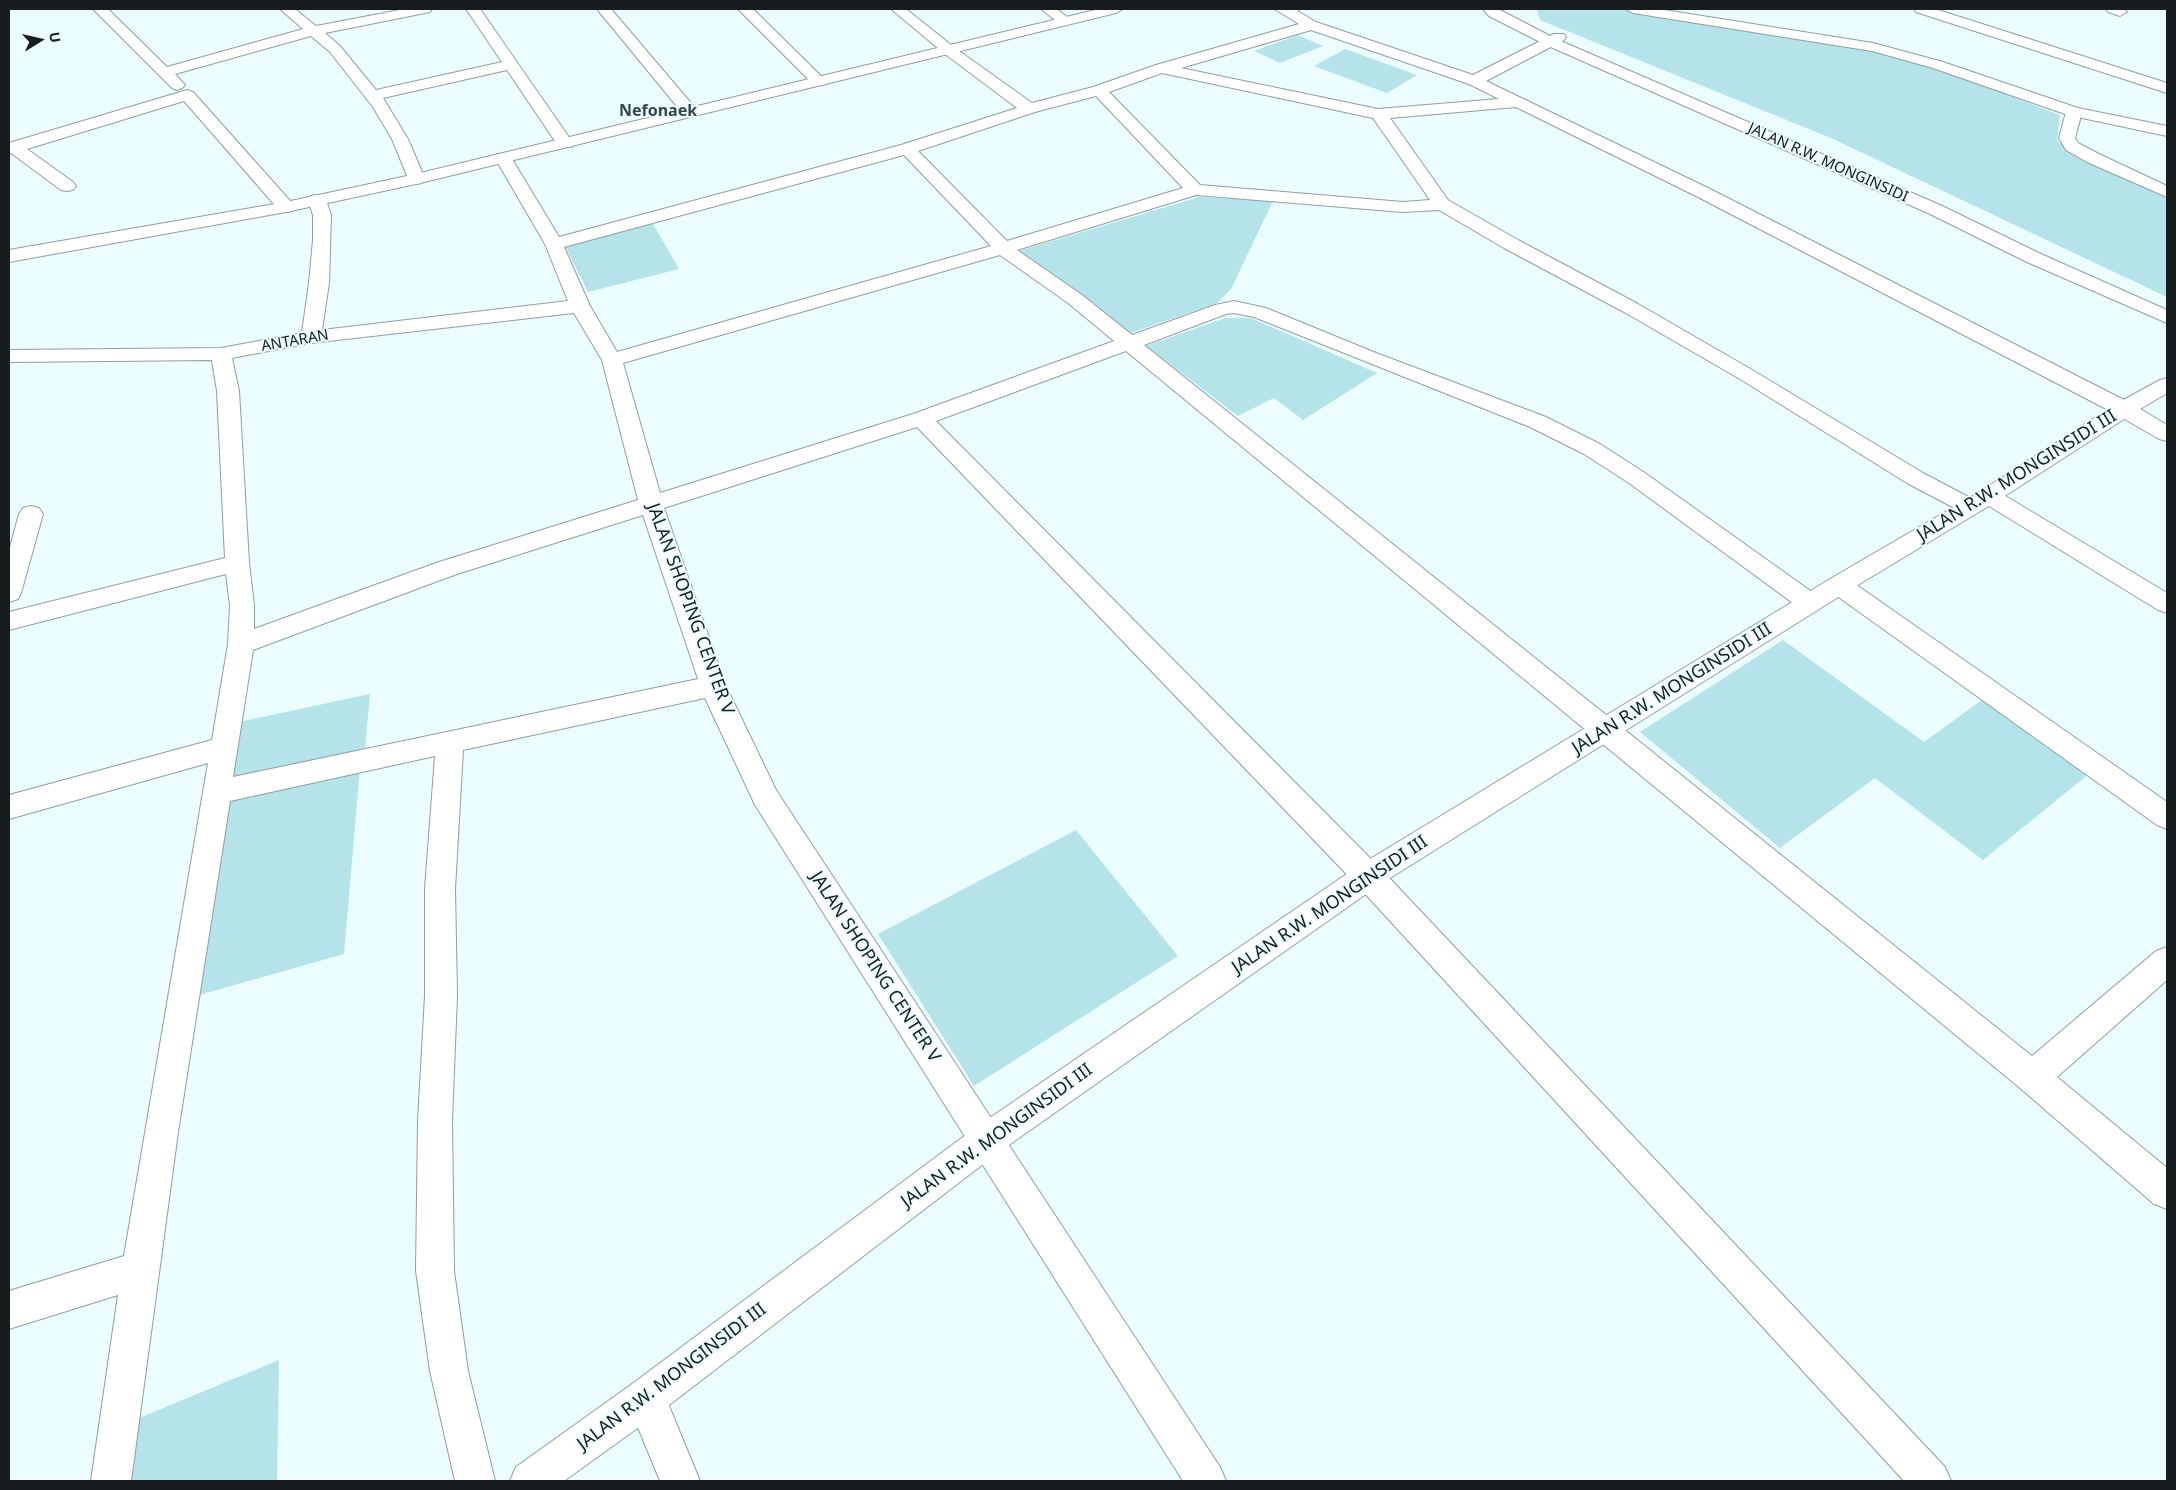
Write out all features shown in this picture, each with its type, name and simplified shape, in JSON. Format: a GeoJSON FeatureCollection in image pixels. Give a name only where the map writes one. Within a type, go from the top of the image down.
{"type":"FeatureCollection","features":[{"type":"Feature","properties":{"kind":"street"},"geometry":{"type":"LineString","coordinates":[[100,9],[166,72],[286,207]]}},
{"type":"Feature","properties":{"kind":"street"},"geometry":{"type":"LineString","coordinates":[[287,9],[335,48],[380,105],[400,139],[416,179]]}},
{"type":"Feature","properties":{"kind":"street"},"geometry":{"type":"LineString","coordinates":[[166,72],[313,31],[425,9]]}},
{"type":"Feature","properties":{"kind":"street"},"geometry":{"type":"LineString","coordinates":[[472,9],[566,144]]}},
{"type":"Feature","properties":{"kind":"street"},"geometry":{"type":"LineString","coordinates":[[604,9],[690,112]]}},
{"type":"Feature","properties":{"kind":"street"},"geometry":{"type":"LineString","coordinates":[[745,9],[820,82]]}},
{"type":"Feature","properties":{"kind":"street"},"geometry":{"type":"LineString","coordinates":[[898,9],[950,51],[1029,109]]}},
{"type":"Feature","properties":{"kind":"street"},"geometry":{"type":"LineString","coordinates":[[1048,9],[1065,21]]}},
{"type":"Feature","properties":{"kind":"street"},"geometry":{"type":"LineString","coordinates":[[9,256],[286,207],[416,179],[950,51],[1116,9]]}},
{"type":"Feature","properties":{"kind":"street"},"geometry":{"type":"LineString","coordinates":[[1287,9],[1311,26],[1474,81],[1519,102],[1704,193],[2124,409],[2167,434]]}},
{"type":"Feature","properties":{"kind":"street","name":"JALAN R.W. MONGINSIDI"},"geometry":{"type":"LineString","coordinates":[[1490,9],[1494,13],[1555,40],[2167,305]]}},
{"type":"Feature","properties":{"kind":"street","name":"JALAN R.W. MONGINSIDI"},"geometry":{"type":"LineString","coordinates":[[1510,9],[1524,22],[1555,40]]}},
{"type":"Feature","properties":{"kind":"street"},"geometry":{"type":"LineString","coordinates":[[1633,9],[1873,48],[1938,65],[2074,112],[2167,131]]}},
{"type":"Feature","properties":{"kind":"street"},"geometry":{"type":"LineString","coordinates":[[1921,9],[2167,88]]}},
{"type":"Feature","properties":{"kind":"street"},"geometry":{"type":"LineString","coordinates":[[554,244],[907,149],[1029,109],[1099,90],[1161,68],[1311,26]]}},
{"type":"Feature","properties":{"kind":"street"},"geometry":{"type":"LineString","coordinates":[[1474,81],[1555,40]]}},
{"type":"Feature","properties":{"kind":"street"},"geometry":{"type":"LineString","coordinates":[[372,96],[510,65]]}},
{"type":"Feature","properties":{"kind":"street"},"geometry":{"type":"LineString","coordinates":[[1161,68],[1378,114],[1519,102]]}},
{"type":"Feature","properties":{"kind":"street"},"geometry":{"type":"LineString","coordinates":[[1099,90],[1195,190]]}},
{"type":"Feature","properties":{"kind":"street"},"geometry":{"type":"LineString","coordinates":[[11,148],[187,96]]}},
{"type":"Feature","properties":{"kind":"street"},"geometry":{"type":"LineString","coordinates":[[2074,112],[2067,138],[2072,146],[2093,158],[2167,192]]}},
{"type":"Feature","properties":{"kind":"street"},"geometry":{"type":"LineString","coordinates":[[1378,114],[1442,204],[1510,244],[1631,308],[1738,370],[1915,478],[1979,502],[2167,604]]}},
{"type":"Feature","properties":{"kind":"street"},"geometry":{"type":"LineString","coordinates":[[11,148],[67,186]]}},
{"type":"Feature","properties":{"kind":"street"},"geometry":{"type":"LineString","coordinates":[[907,149],[1003,248],[1075,299],[2032,1077],[2167,1191]]}},
{"type":"Feature","properties":{"kind":"street","name":"JALAN SHOPING CENTER V"},"geometry":{"type":"LineString","coordinates":[[504,158],[554,244],[580,306],[612,360],[651,504],[713,686],[765,797],[1206,1481]]}},
{"type":"Feature","properties":{"kind":"street"},"geometry":{"type":"LineString","coordinates":[[612,360],[1003,248],[1195,190],[1403,207],[1442,204]]}},
{"type":"Feature","properties":{"kind":"street"},"geometry":{"type":"LineString","coordinates":[[311,337],[322,240],[322,215],[317,200]]}},
{"type":"Feature","properties":{"kind":"street","name":"JALAN R.W. MONGINSIDI"},"geometry":{"type":"LineString","coordinates":[[1939,207],[2034,258],[2167,317]]}},
{"type":"Feature","properties":{"kind":"street","name":"ANTARAN"},"geometry":{"type":"LineString","coordinates":[[9,356],[221,354],[311,337],[580,306]]}},
{"type":"Feature","properties":{"kind":"street"},"geometry":{"type":"LineString","coordinates":[[241,644],[446,569],[921,419],[1130,344],[1222,308],[1239,308],[1259,312],[1369,358],[1538,422],[1592,449],[1638,478],[1810,604]]}},
{"type":"Feature","properties":{"kind":"street"},"geometry":{"type":"LineString","coordinates":[[111,1481],[140,1270],[241,644],[242,605],[237,563],[228,391],[221,354]]}},
{"type":"Feature","properties":{"kind":"street","name":"JALAN R.W. MONGINSIDI III"},"geometry":{"type":"LineString","coordinates":[[530,1481],[646,1398],[987,1140],[1368,876],[1810,604],[1839,584],[1979,502],[2124,409],[2167,384]]}},
{"type":"Feature","properties":{"kind":"street"},"geometry":{"type":"LineString","coordinates":[[921,419],[1368,876],[1931,1481]]}},
{"type":"Feature","properties":{"kind":"street"},"geometry":{"type":"LineString","coordinates":[[9,593],[31,514]]}},
{"type":"Feature","properties":{"kind":"street"},"geometry":{"type":"LineString","coordinates":[[9,621],[237,563]]}},
{"type":"Feature","properties":{"kind":"street"},"geometry":{"type":"LineString","coordinates":[[1839,584],[2167,817]]}},
{"type":"Feature","properties":{"kind":"street"},"geometry":{"type":"LineString","coordinates":[[217,792],[713,686]]}},
{"type":"Feature","properties":{"kind":"street"},"geometry":{"type":"LineString","coordinates":[[450,743],[440,889],[441,996],[435,1120],[435,1271],[449,1371],[475,1481]]}},
{"type":"Feature","properties":{"kind":"street"},"geometry":{"type":"LineString","coordinates":[[9,806],[224,748]]}},
{"type":"Feature","properties":{"kind":"street"},"geometry":{"type":"LineString","coordinates":[[2032,1077],[2167,961]]}},
{"type":"Feature","properties":{"kind":"street"},"geometry":{"type":"LineString","coordinates":[[9,1310],[140,1270]]}},
{"type":"Feature","properties":{"kind":"street"},"geometry":{"type":"LineString","coordinates":[[646,1398],[680,1481]]}},
{"type":"Feature","properties":{"kind":"shaded area"},"geometry":{"type":"Polygon","coordinates":[[[1627,9],[1848,45],[1933,66],[2060,115],[2057,140],[2077,156],[2167,197],[2167,297],[1831,138],[1540,20],[1537,10],[1627,9]]]}},
{"type":"Feature","properties":{"kind":"shaded area"},"geometry":{"type":"Polygon","coordinates":[[[1298,35],[1323,46],[1280,63],[1254,51],[1298,35]]]}},
{"type":"Feature","properties":{"kind":"shaded area"},"geometry":{"type":"Polygon","coordinates":[[[1345,49],[1417,75],[1387,93],[1314,66],[1345,49]]]}},
{"type":"Feature","properties":{"kind":"shaded area"},"geometry":{"type":"Polygon","coordinates":[[[1199,197],[1273,201],[1231,289],[1217,303],[1131,333],[1019,251],[1199,197]]]}},
{"type":"Feature","properties":{"kind":"shaded area"},"geometry":{"type":"Polygon","coordinates":[[[652,222],[679,269],[588,292],[564,244],[652,222]]]}},
{"type":"Feature","properties":{"kind":"shaded area"},"geometry":{"type":"Polygon","coordinates":[[[1225,318],[1251,318],[1377,373],[1303,420],[1274,398],[1238,416],[1146,346],[1225,318]]]}},
{"type":"Feature","properties":{"kind":"shaded area"},"geometry":{"type":"Polygon","coordinates":[[[1783,640],[1924,742],[1983,699],[2090,773],[1983,860],[1875,778],[1780,848],[1640,732],[1783,640]]]}},
{"type":"Feature","properties":{"kind":"shaded area"},"geometry":{"type":"Polygon","coordinates":[[[370,694],[365,749],[229,780],[239,722],[370,694]]]}},
{"type":"Feature","properties":{"kind":"shaded area"},"geometry":{"type":"Polygon","coordinates":[[[360,768],[344,954],[192,997],[231,798],[360,768]]]}},
{"type":"Feature","properties":{"kind":"shaded area"},"geometry":{"type":"Polygon","coordinates":[[[1076,830],[1178,956],[974,1086],[878,934],[1076,830]]]}},
{"type":"Feature","properties":{"kind":"shaded area"},"geometry":{"type":"Polygon","coordinates":[[[279,1360],[277,1481],[122,1481],[132,1421],[279,1360]]]}},
{"type":"Feature","properties":{"kind":"district","name":"Nefonaek"},"geometry":{"type":"Point","coordinates":[658,111]}}]}
